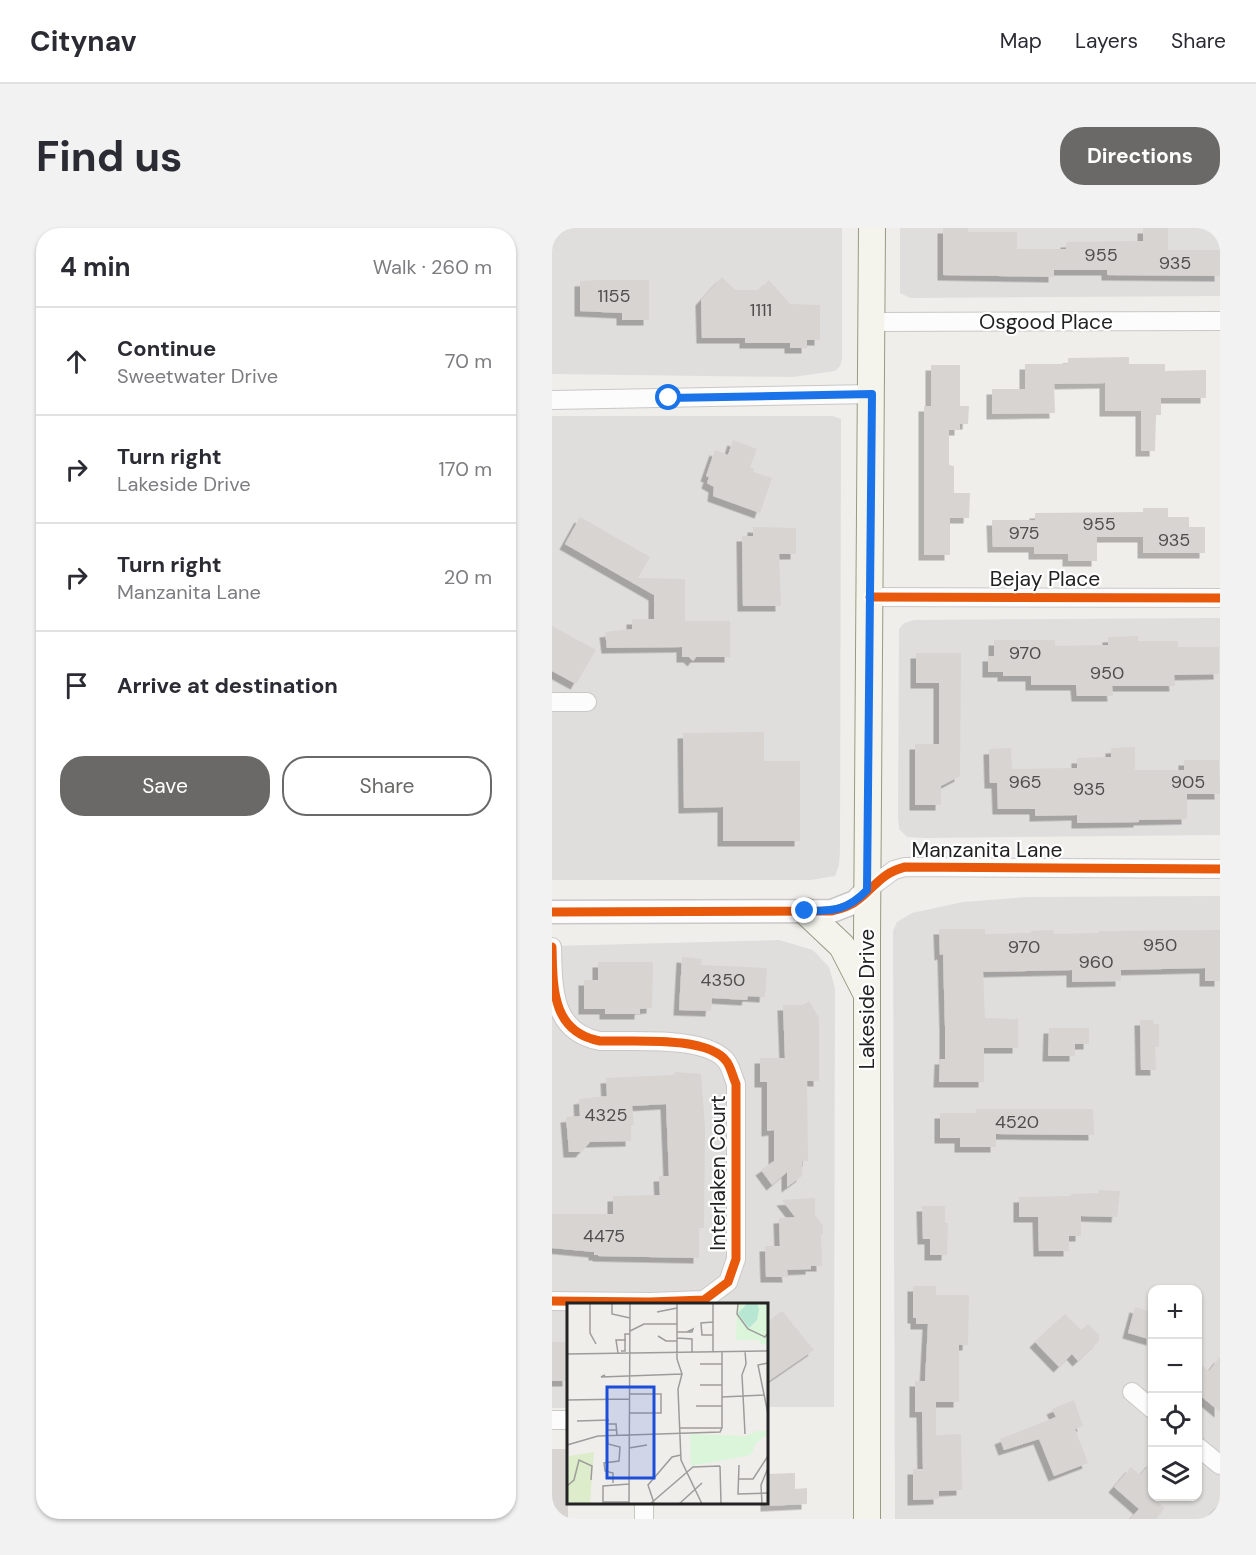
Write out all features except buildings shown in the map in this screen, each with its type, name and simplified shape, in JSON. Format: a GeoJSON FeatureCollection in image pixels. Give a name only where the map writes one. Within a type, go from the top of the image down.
{"type":"FeatureCollection","features":[{"type":"Feature","properties":{"kind":"main road","name":"Lakeside Drive"},"geometry":{"type":"LineString","coordinates":[[867,1519],[867,890],[872,228]]}},
{"type":"Feature","properties":{"kind":"main road"},"geometry":{"type":"LineString","coordinates":[[805,911],[843,946],[867,995]]}},
{"type":"Feature","properties":{"kind":"street","name":"Osgood Place"},"geometry":{"type":"LineString","coordinates":[[871,322],[1220,321]]}},
{"type":"Feature","properties":{"kind":"street"},"geometry":{"type":"LineString","coordinates":[[552,400],[872,394]]}},
{"type":"Feature","properties":{"kind":"street","name":"Bejay Place"},"geometry":{"type":"LineString","coordinates":[[870,597],[1220,598]]}},
{"type":"Feature","properties":{"kind":"street"},"geometry":{"type":"LineString","coordinates":[[552,702],[587,702]]}},
{"type":"Feature","properties":{"kind":"street","name":"Manzanita Lane"},"geometry":{"type":"LineString","coordinates":[[552,912],[832,911],[855,902],[894,870],[905,867],[1220,869]]}},
{"type":"Feature","properties":{"kind":"street","name":"Interlaken Court"},"geometry":{"type":"LineString","coordinates":[[552,947],[554,1001],[560,1015],[571,1030],[586,1039],[600,1041],[692,1043],[709,1049],[726,1061],[735,1084],[736,1259],[728,1282],[704,1300],[661,1302],[552,1300]]}},
{"type":"Feature","properties":{"kind":"street"},"geometry":{"type":"LineString","coordinates":[[1132,1392],[1148,1406]]}},
{"type":"Feature","properties":{"kind":"street"},"geometry":{"type":"LineString","coordinates":[[1198,1447],[1220,1465]]}},
{"type":"Feature","properties":{"kind":"shaded area"},"geometry":{"type":"Polygon","coordinates":[[[552,228],[842,228],[842,359],[840,366],[835,371],[793,377],[552,374],[552,228]]]}},
{"type":"Feature","properties":{"kind":"shaded area"},"geometry":{"type":"Polygon","coordinates":[[[900,228],[1220,228],[1220,296],[910,298],[900,293],[900,228]]]}},
{"type":"Feature","properties":{"kind":"shaded area"},"geometry":{"type":"Polygon","coordinates":[[[552,416],[833,416],[841,419],[840,851],[835,876],[811,880],[552,880],[552,416]]]}},
{"type":"Feature","properties":{"kind":"shaded area"},"geometry":{"type":"Polygon","coordinates":[[[1220,618],[1220,835],[925,838],[907,837],[899,829],[899,629],[904,623],[914,620],[1220,618]]]}},
{"type":"Feature","properties":{"kind":"shaded area"},"geometry":{"type":"Polygon","coordinates":[[[1220,896],[1220,1519],[895,1519],[893,931],[897,922],[912,913],[963,902],[1027,897],[1220,896]]]}},
{"type":"Feature","properties":{"kind":"shaded area"},"geometry":{"type":"Polygon","coordinates":[[[779,940],[813,950],[829,967],[835,988],[834,1407],[768,1407],[768,1303],[567,1303],[567,1408],[552,1408],[552,946],[779,940]]]}},
{"type":"Feature","properties":{"kind":"cycle path"},"geometry":{"type":"LineString","coordinates":[[870,597],[1220,598]]}},
{"type":"Feature","properties":{"kind":"cycle path"},"geometry":{"type":"LineString","coordinates":[[552,912],[832,911],[852,904],[889,873],[905,867],[1220,869]]}},
{"type":"Feature","properties":{"kind":"cycle path"},"geometry":{"type":"LineString","coordinates":[[552,947],[553,978],[558,1006],[572,1028],[584,1036],[600,1041],[668,1042],[704,1047],[717,1053],[727,1062],[736,1084],[736,1259],[728,1282],[704,1300],[552,1301]]}},
{"type":"Feature","properties":{"kind":"route"},"geometry":{"type":"LineString","coordinates":[[669,398],[872,394],[867,890],[855,902],[841,908],[832,911],[805,911]]}}]}
